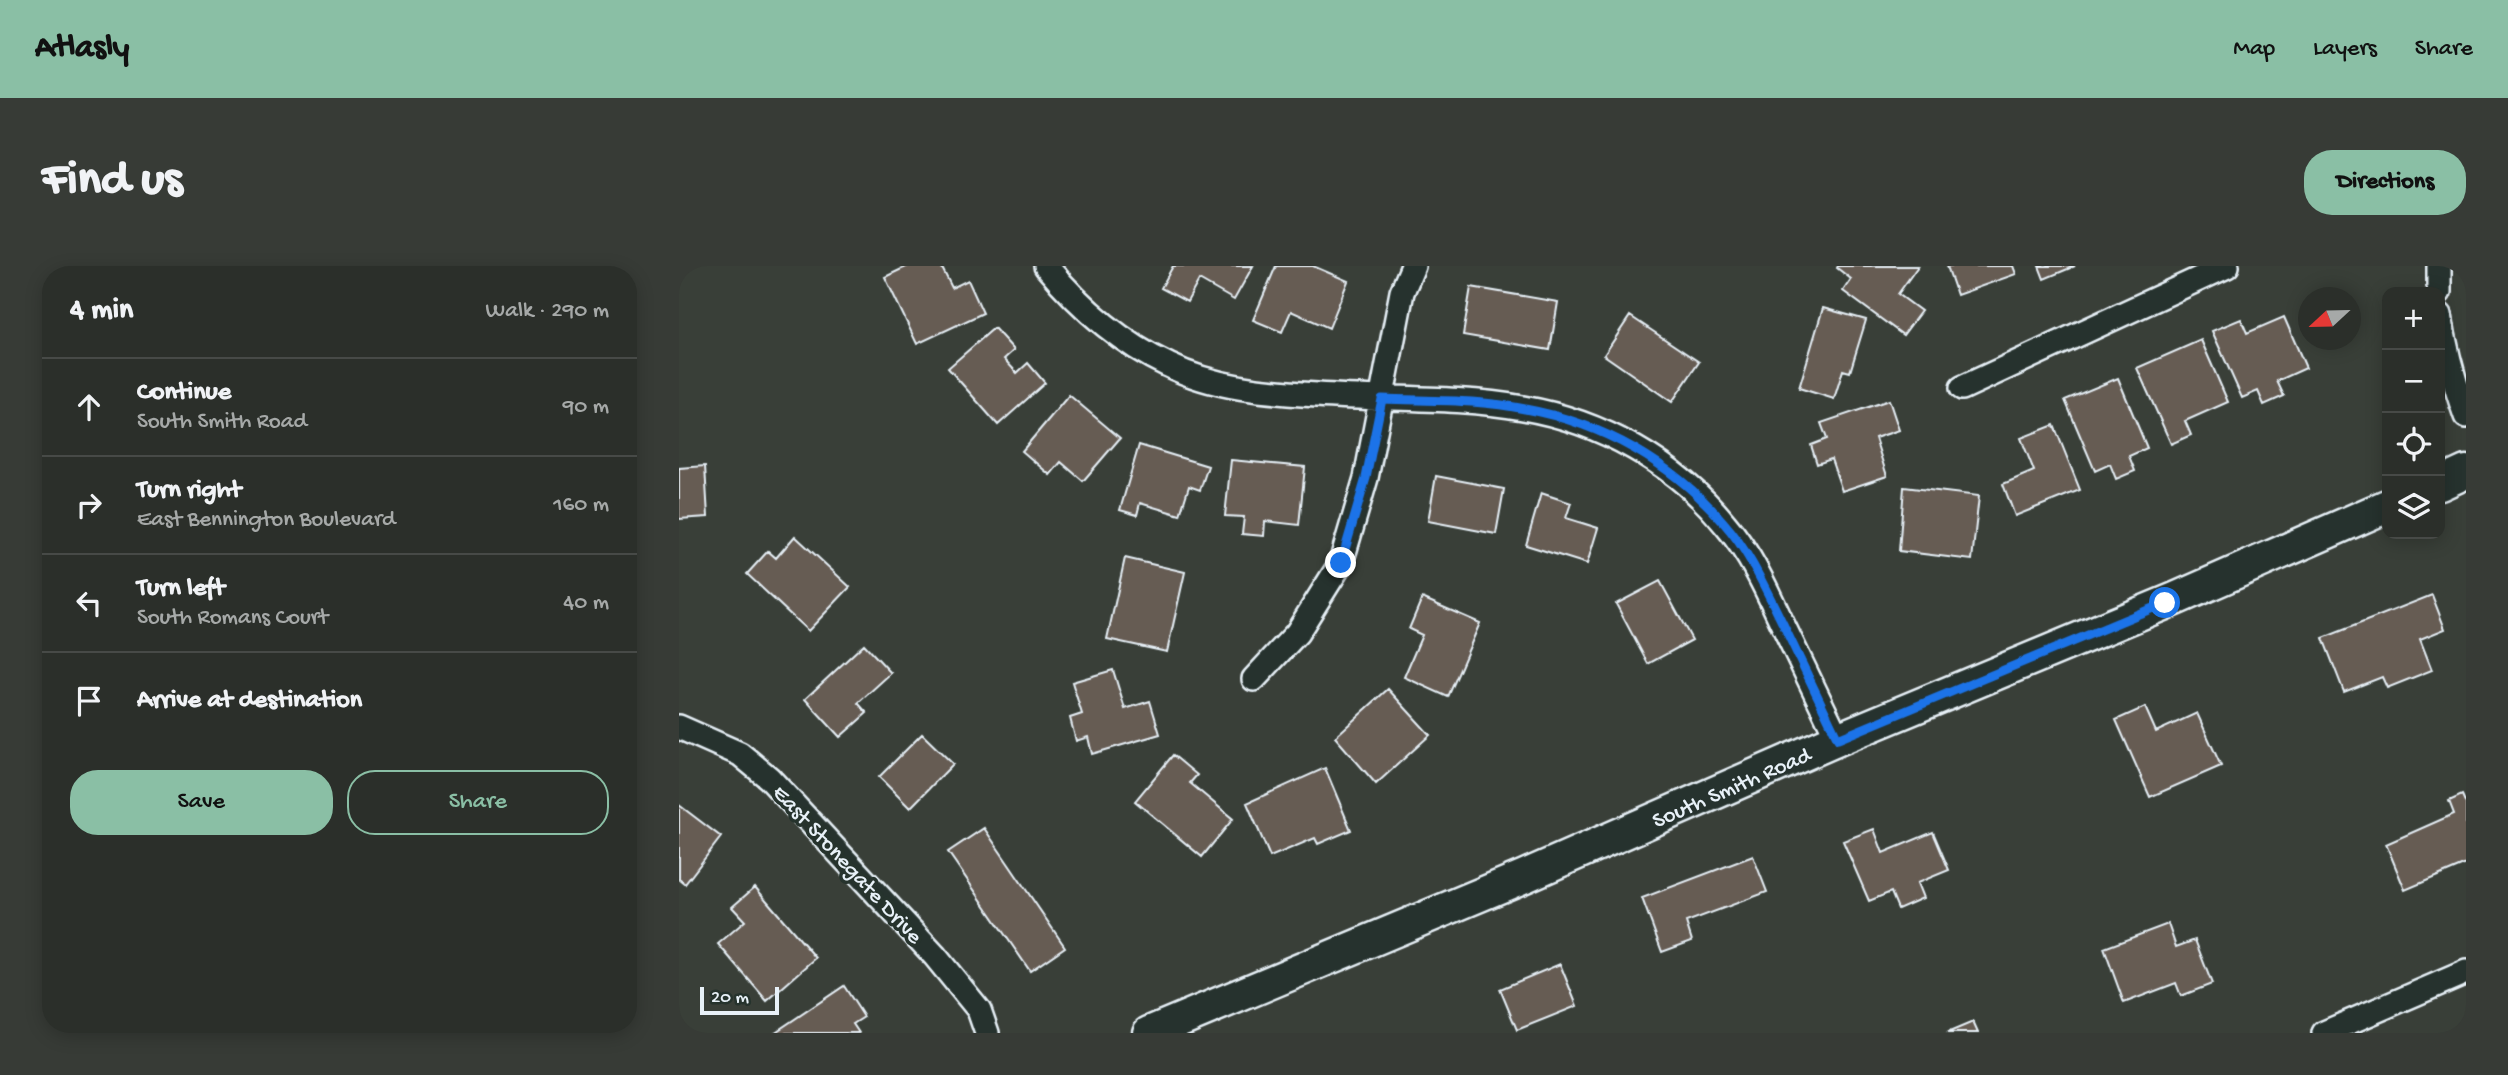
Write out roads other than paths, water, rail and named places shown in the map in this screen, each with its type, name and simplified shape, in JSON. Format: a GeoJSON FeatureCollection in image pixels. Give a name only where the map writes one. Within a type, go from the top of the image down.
{"type":"FeatureCollection","features":[{"type":"Feature","properties":{"kind":"main road"},"geometry":{"type":"LineString","coordinates":[[2445,482],[2466,472]]}},
{"type":"Feature","properties":{"kind":"main road","name":"South Smith Road"},"geometry":{"type":"LineString","coordinates":[[1149,1033],[1525,876],[1838,739],[2175,599],[2382,508]]}},
{"type":"Feature","properties":{"kind":"street"},"geometry":{"type":"LineString","coordinates":[[1046,266],[1066,291],[1096,319],[1131,345],[1169,366],[1208,380],[1281,393],[1481,402],[1556,415],[1596,428],[1669,470],[1725,524],[1747,555],[1838,739]]}},
{"type":"Feature","properties":{"kind":"street"},"geometry":{"type":"LineString","coordinates":[[1255,679],[1297,633],[1341,563],[1366,478],[1402,292],[1413,266]]}},
{"type":"Feature","properties":{"kind":"street"},"geometry":{"type":"LineString","coordinates":[[1962,388],[2227,266]]}},
{"type":"Feature","properties":{"kind":"street"},"geometry":{"type":"LineString","coordinates":[[2439,266],[2439,287]]}},
{"type":"Feature","properties":{"kind":"street"},"geometry":{"type":"LineString","coordinates":[[2445,344],[2466,416]]}},
{"type":"Feature","properties":{"kind":"street","name":"East Stonegate Drive"},"geometry":{"type":"LineString","coordinates":[[679,727],[740,754],[769,778],[935,956],[979,1010],[987,1033]]}},
{"type":"Feature","properties":{"kind":"street"},"geometry":{"type":"LineString","coordinates":[[2324,1033],[2466,972]]}}]}
